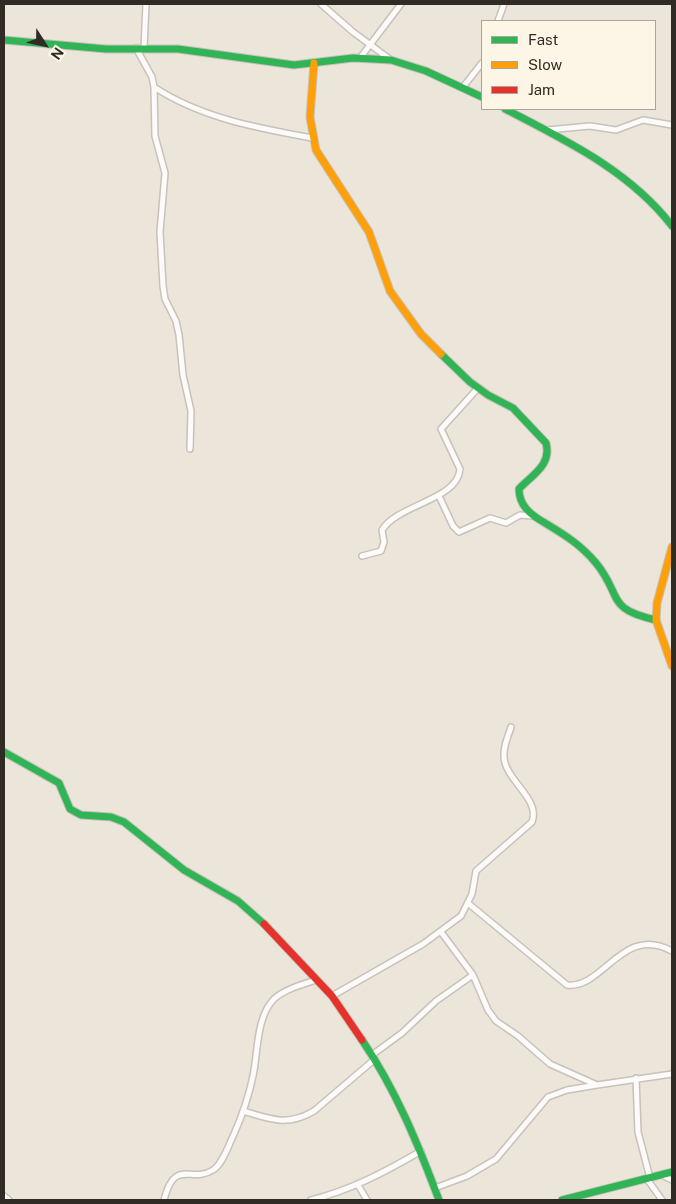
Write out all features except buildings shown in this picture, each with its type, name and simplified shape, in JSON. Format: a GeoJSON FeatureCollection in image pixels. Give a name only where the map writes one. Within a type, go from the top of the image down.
{"type":"FeatureCollection","features":[{"type":"Feature","properties":{"kind":"street"},"geometry":{"type":"LineString","coordinates":[[146,4],[140,48],[152,77],[155,136],[165,173],[160,232],[163,286],[165,299],[176,321],[183,375],[192,411],[190,449]]}},
{"type":"Feature","properties":{"kind":"street"},"geometry":{"type":"LineString","coordinates":[[321,4],[353,32],[391,60]]}},
{"type":"Feature","properties":{"kind":"street"},"geometry":{"type":"LineString","coordinates":[[360,58],[369,43],[401,4]]}},
{"type":"Feature","properties":{"kind":"street"},"geometry":{"type":"LineString","coordinates":[[498,20],[504,4]]}},
{"type":"Feature","properties":{"kind":"street"},"geometry":{"type":"LineString","coordinates":[[4,40],[106,49],[178,50],[276,64],[314,63],[332,58],[391,60],[463,87],[481,96]]}},
{"type":"Feature","properties":{"kind":"street"},"geometry":{"type":"LineString","coordinates":[[314,63],[310,108],[312,138],[322,160],[369,232],[390,291],[421,334],[449,364],[478,388],[513,408],[526,420],[549,450],[548,459],[521,486],[518,492],[533,516]]}},
{"type":"Feature","properties":{"kind":"street"},"geometry":{"type":"LineString","coordinates":[[463,87],[481,65]]}},
{"type":"Feature","properties":{"kind":"street"},"geometry":{"type":"LineString","coordinates":[[154,87],[169,97],[222,118],[245,125],[312,138]]}},
{"type":"Feature","properties":{"kind":"street"},"geometry":{"type":"LineString","coordinates":[[508,110],[547,130],[646,193],[665,214],[672,226]]}},
{"type":"Feature","properties":{"kind":"street"},"geometry":{"type":"LineString","coordinates":[[547,130],[590,126],[616,130],[643,120],[672,125]]}},
{"type":"Feature","properties":{"kind":"street"},"geometry":{"type":"LineString","coordinates":[[362,556],[381,551],[384,542],[382,530],[389,522],[413,507],[439,496],[456,481],[460,469],[441,429],[478,388]]}},
{"type":"Feature","properties":{"kind":"street"},"geometry":{"type":"LineString","coordinates":[[439,496],[453,526],[459,532],[490,518],[506,523],[520,515],[533,516],[566,534],[578,543],[601,569],[621,606],[628,612],[656,620]]}},
{"type":"Feature","properties":{"kind":"street"},"geometry":{"type":"LineString","coordinates":[[672,547],[656,602],[656,620],[672,666]]}},
{"type":"Feature","properties":{"kind":"street"},"geometry":{"type":"LineString","coordinates":[[332,996],[441,932],[461,916],[469,904],[476,871],[485,861],[532,822],[535,816],[533,808],[510,773],[504,759],[505,744],[512,727]]}},
{"type":"Feature","properties":{"kind":"street"},"geometry":{"type":"LineString","coordinates":[[4,752],[32,766],[59,783],[70,810],[81,815],[119,819],[184,870],[238,901],[263,923],[332,996],[373,1057],[421,1151],[439,1200]]}},
{"type":"Feature","properties":{"kind":"street"},"geometry":{"type":"LineString","coordinates":[[469,904],[567,985],[576,986],[585,982],[613,958],[628,950],[643,946],[653,946],[672,951]]}},
{"type":"Feature","properties":{"kind":"street"},"geometry":{"type":"LineString","coordinates":[[441,932],[473,975],[488,1010],[496,1021],[518,1036],[550,1064],[597,1085]]}},
{"type":"Feature","properties":{"kind":"street"},"geometry":{"type":"LineString","coordinates":[[243,1111],[284,1121],[304,1117],[314,1112],[436,1001],[473,975]]}},
{"type":"Feature","properties":{"kind":"street"},"geometry":{"type":"LineString","coordinates":[[164,1200],[169,1186],[175,1177],[213,1170],[235,1132],[253,1078],[265,1012],[273,1000],[282,993],[316,980]]}},
{"type":"Feature","properties":{"kind":"street"},"geometry":{"type":"LineString","coordinates":[[434,1188],[467,1176],[496,1159],[548,1097],[567,1090],[672,1074]]}},
{"type":"Feature","properties":{"kind":"street"},"geometry":{"type":"LineString","coordinates":[[636,1078],[638,1132],[648,1179],[662,1200]]}},
{"type":"Feature","properties":{"kind":"street"},"geometry":{"type":"LineString","coordinates":[[311,1200],[341,1193],[421,1151]]}},
{"type":"Feature","properties":{"kind":"street"},"geometry":{"type":"LineString","coordinates":[[562,1200],[672,1172]]}},
{"type":"Feature","properties":{"kind":"street"},"geometry":{"type":"LineString","coordinates":[[662,1175],[672,1180]]}},
{"type":"Feature","properties":{"kind":"street"},"geometry":{"type":"LineString","coordinates":[[358,1185],[368,1200]]}},
{"type":"Feature","properties":{"kind":"street"},"geometry":{"type":"LineString","coordinates":[[4,1196],[9,1200]]}},
{"type":"Feature","properties":{"kind":"traffic: fast"},"geometry":{"type":"LineString","coordinates":[[4,40],[106,49],[178,49],[294,65],[353,58],[391,60],[426,71],[481,97]]}},
{"type":"Feature","properties":{"kind":"traffic: fast"},"geometry":{"type":"LineString","coordinates":[[507,110],[573,145],[617,173],[655,206],[672,226]]}},
{"type":"Feature","properties":{"kind":"traffic: fast"},"geometry":{"type":"LineString","coordinates":[[441,354],[470,382],[488,395],[513,408],[546,443],[547,451],[544,464],[519,489],[521,500],[527,509],[535,517],[585,551],[604,574],[622,606],[640,616],[656,620]]}},
{"type":"Feature","properties":{"kind":"traffic: fast"},"geometry":{"type":"LineString","coordinates":[[4,752],[59,783],[70,809],[81,815],[111,817],[124,822],[184,870],[238,901],[264,924]]}},
{"type":"Feature","properties":{"kind":"traffic: fast"},"geometry":{"type":"LineString","coordinates":[[362,1040],[396,1098],[423,1158],[439,1200]]}},
{"type":"Feature","properties":{"kind":"traffic: fast"},"geometry":{"type":"LineString","coordinates":[[562,1200],[672,1172]]}},
{"type":"Feature","properties":{"kind":"traffic: slow"},"geometry":{"type":"LineString","coordinates":[[314,63],[310,117],[316,150],[369,232],[390,291],[421,334],[441,354]]}},
{"type":"Feature","properties":{"kind":"traffic: slow"},"geometry":{"type":"LineString","coordinates":[[672,547],[657,603],[656,620],[672,666]]}},
{"type":"Feature","properties":{"kind":"traffic: jam"},"geometry":{"type":"LineString","coordinates":[[264,924],[332,996],[362,1040]]}}]}
